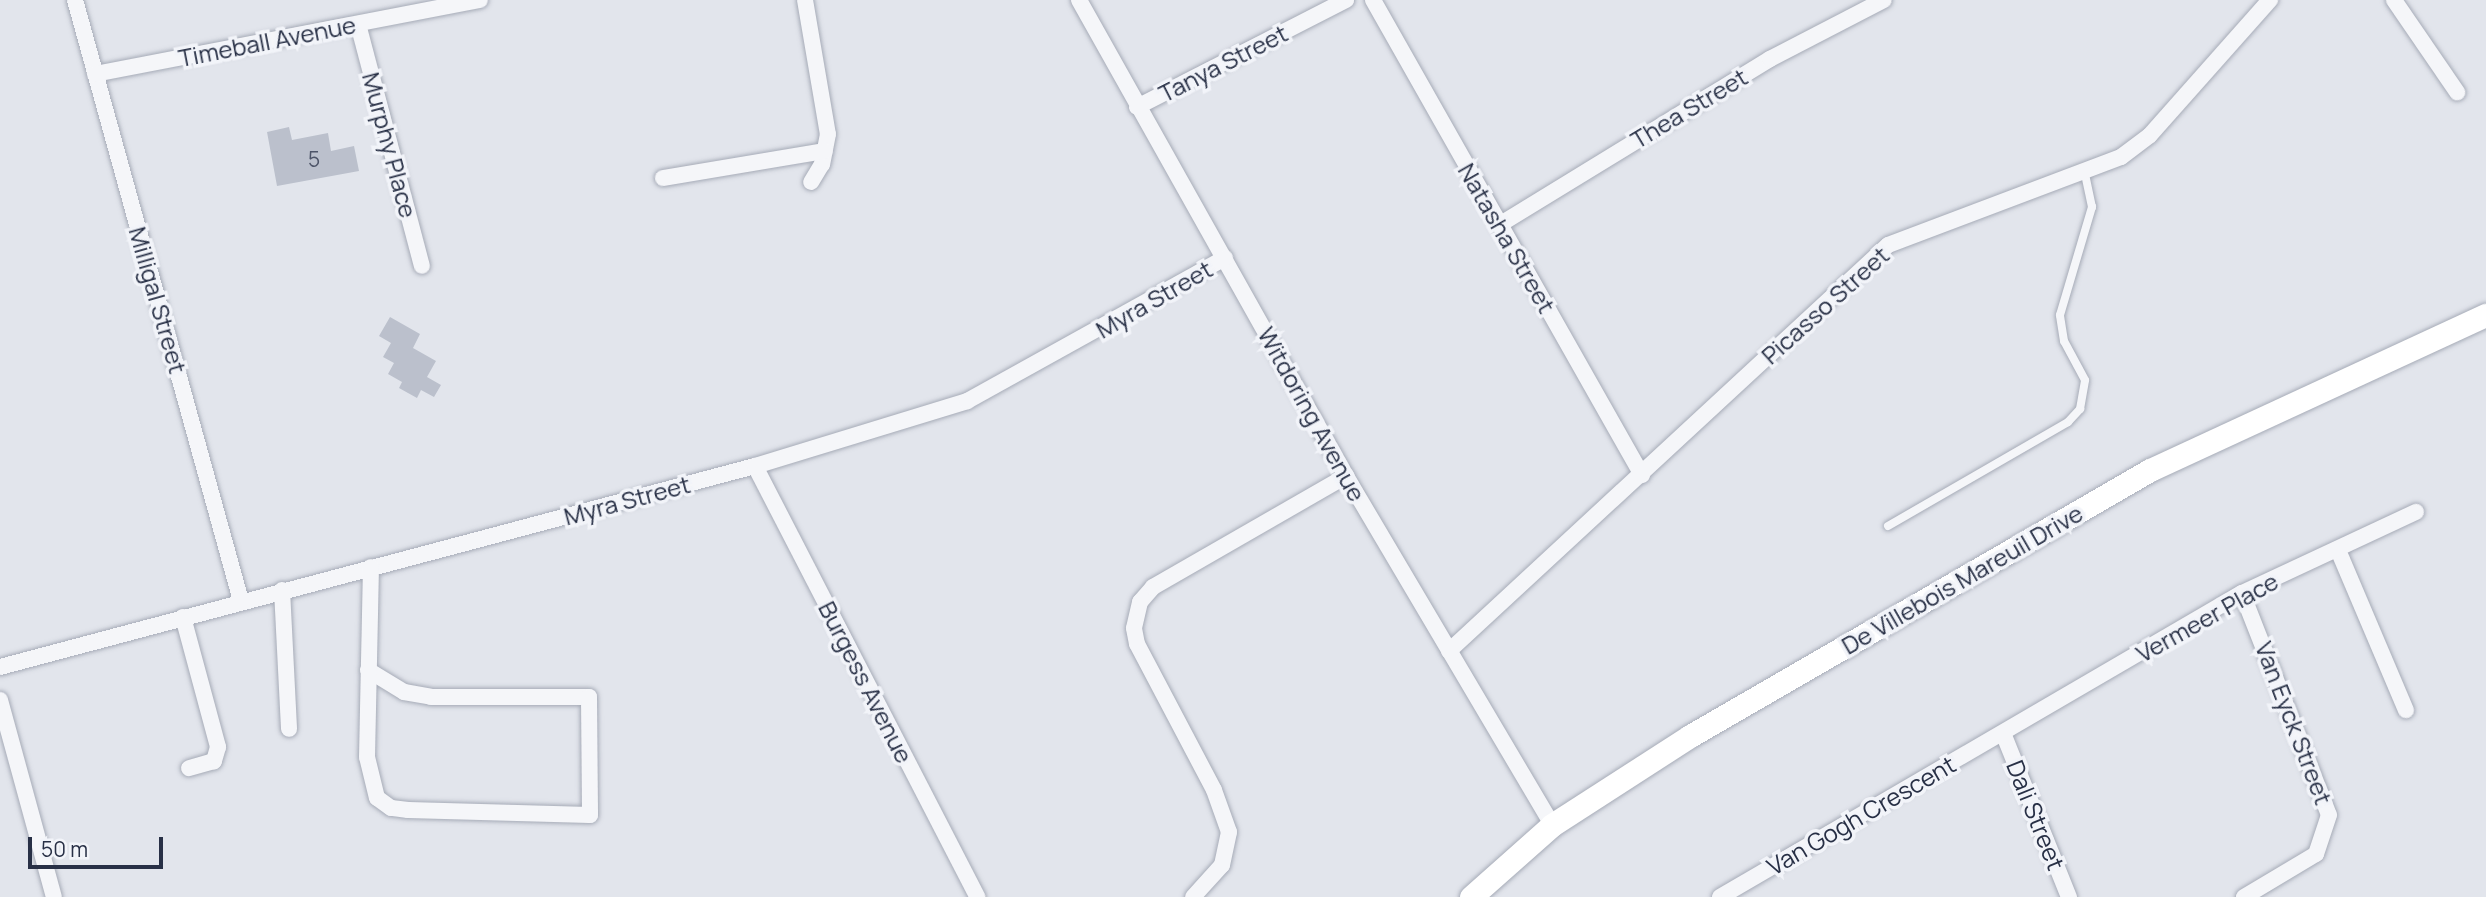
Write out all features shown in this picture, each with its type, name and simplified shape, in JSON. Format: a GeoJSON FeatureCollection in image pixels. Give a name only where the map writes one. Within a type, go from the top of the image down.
{"type":"FeatureCollection","features":[{"type":"Feature","properties":{"kind":"main road","name":"De Villebois Mareuil Drive"},"geometry":{"type":"LineString","coordinates":[[1471,897],[1552,825],[1690,736],[2150,470],[2486,315]]}},
{"type":"Feature","properties":{"kind":"street","name":"Milligal Street"},"geometry":{"type":"LineString","coordinates":[[75,0],[241,601]]}},
{"type":"Feature","properties":{"kind":"street","name":"Timeball Avenue"},"geometry":{"type":"LineString","coordinates":[[95,75],[480,0]]}},
{"type":"Feature","properties":{"kind":"street"},"geometry":{"type":"LineString","coordinates":[[805,0],[828,134],[825,151],[811,182]]}},
{"type":"Feature","properties":{"kind":"street","name":"Witdoring Avenue"},"geometry":{"type":"LineString","coordinates":[[1079,0],[1346,476],[1552,825]]}},
{"type":"Feature","properties":{"kind":"street","name":"Tanya Street"},"geometry":{"type":"LineString","coordinates":[[1137,107],[1346,0]]}},
{"type":"Feature","properties":{"kind":"street","name":"Natasha Street"},"geometry":{"type":"LineString","coordinates":[[1373,0],[1642,475]]}},
{"type":"Feature","properties":{"kind":"street","name":"Thea Street"},"geometry":{"type":"LineString","coordinates":[[1499,225],[1780,53],[1884,0]]}},
{"type":"Feature","properties":{"kind":"street","name":"Picasso Street"},"geometry":{"type":"LineString","coordinates":[[1449,651],[1888,245],[2085,174],[2121,157],[2150,135],[2270,0]]}},
{"type":"Feature","properties":{"kind":"street"},"geometry":{"type":"LineString","coordinates":[[2394,0],[2457,92]]}},
{"type":"Feature","properties":{"kind":"street","name":"Murphy Place"},"geometry":{"type":"LineString","coordinates":[[358,24],[422,266]]}},
{"type":"Feature","properties":{"kind":"street"},"geometry":{"type":"LineString","coordinates":[[663,178],[825,151]]}},
{"type":"Feature","properties":{"kind":"street","name":"Myra Street"},"geometry":{"type":"LineString","coordinates":[[0,667],[282,590],[371,574],[755,467],[988,392],[1225,258]]}},
{"type":"Feature","properties":{"kind":"street","name":"Burgess Avenue"},"geometry":{"type":"LineString","coordinates":[[755,467],[971,895]]}},
{"type":"Feature","properties":{"kind":"street"},"geometry":{"type":"LineString","coordinates":[[1193,897],[1222,865],[1228,832],[1214,790],[1137,644],[1134,628],[1140,602],[1153,587],[1346,476]]}},
{"type":"Feature","properties":{"kind":"street","name":"Vermeer Place"},"geometry":{"type":"LineString","coordinates":[[2003,733],[2242,593],[2416,512]]}},
{"type":"Feature","properties":{"kind":"street"},"geometry":{"type":"LineString","coordinates":[[2338,550],[2406,710]]}},
{"type":"Feature","properties":{"kind":"street"},"geometry":{"type":"LineString","coordinates":[[369,670],[404,692],[431,697],[589,697],[590,816],[391,808],[377,798],[369,778],[369,670],[371,574]]}},
{"type":"Feature","properties":{"kind":"street"},"geometry":{"type":"LineString","coordinates":[[282,590],[289,729]]}},
{"type":"Feature","properties":{"kind":"street","name":"Van Eyck Street"},"geometry":{"type":"LineString","coordinates":[[2242,593],[2329,815],[2316,854],[2244,897]]}},
{"type":"Feature","properties":{"kind":"street"},"geometry":{"type":"LineString","coordinates":[[183,617],[219,754],[214,761],[189,768]]}},
{"type":"Feature","properties":{"kind":"street"},"geometry":{"type":"LineString","coordinates":[[0,700],[54,897]]}},
{"type":"Feature","properties":{"kind":"street","name":"Van Gogh Crescent"},"geometry":{"type":"LineString","coordinates":[[1720,897],[2003,733]]}},
{"type":"Feature","properties":{"kind":"street","name":"Dali Street"},"geometry":{"type":"LineString","coordinates":[[2003,733],[2069,897]]}},
{"type":"Feature","properties":{"kind":"lane"},"geometry":{"type":"LineString","coordinates":[[1888,526],[2059,427],[2080,409],[2085,380],[2064,341],[2060,315],[2092,207],[2085,174]]}},
{"type":"Feature","properties":{"kind":"building"},"geometry":{"type":"Polygon","coordinates":[[[289,127],[292,140],[328,133],[331,151],[354,146],[359,171],[277,186],[267,132],[289,127]]]}},
{"type":"Feature","properties":{"kind":"building"},"geometry":{"type":"Polygon","coordinates":[[[390,317],[420,334],[413,348],[436,361],[427,377],[441,385],[434,397],[421,390],[417,398],[399,388],[402,382],[388,374],[394,363],[383,357],[391,343],[379,336],[390,317]]]}}]}
